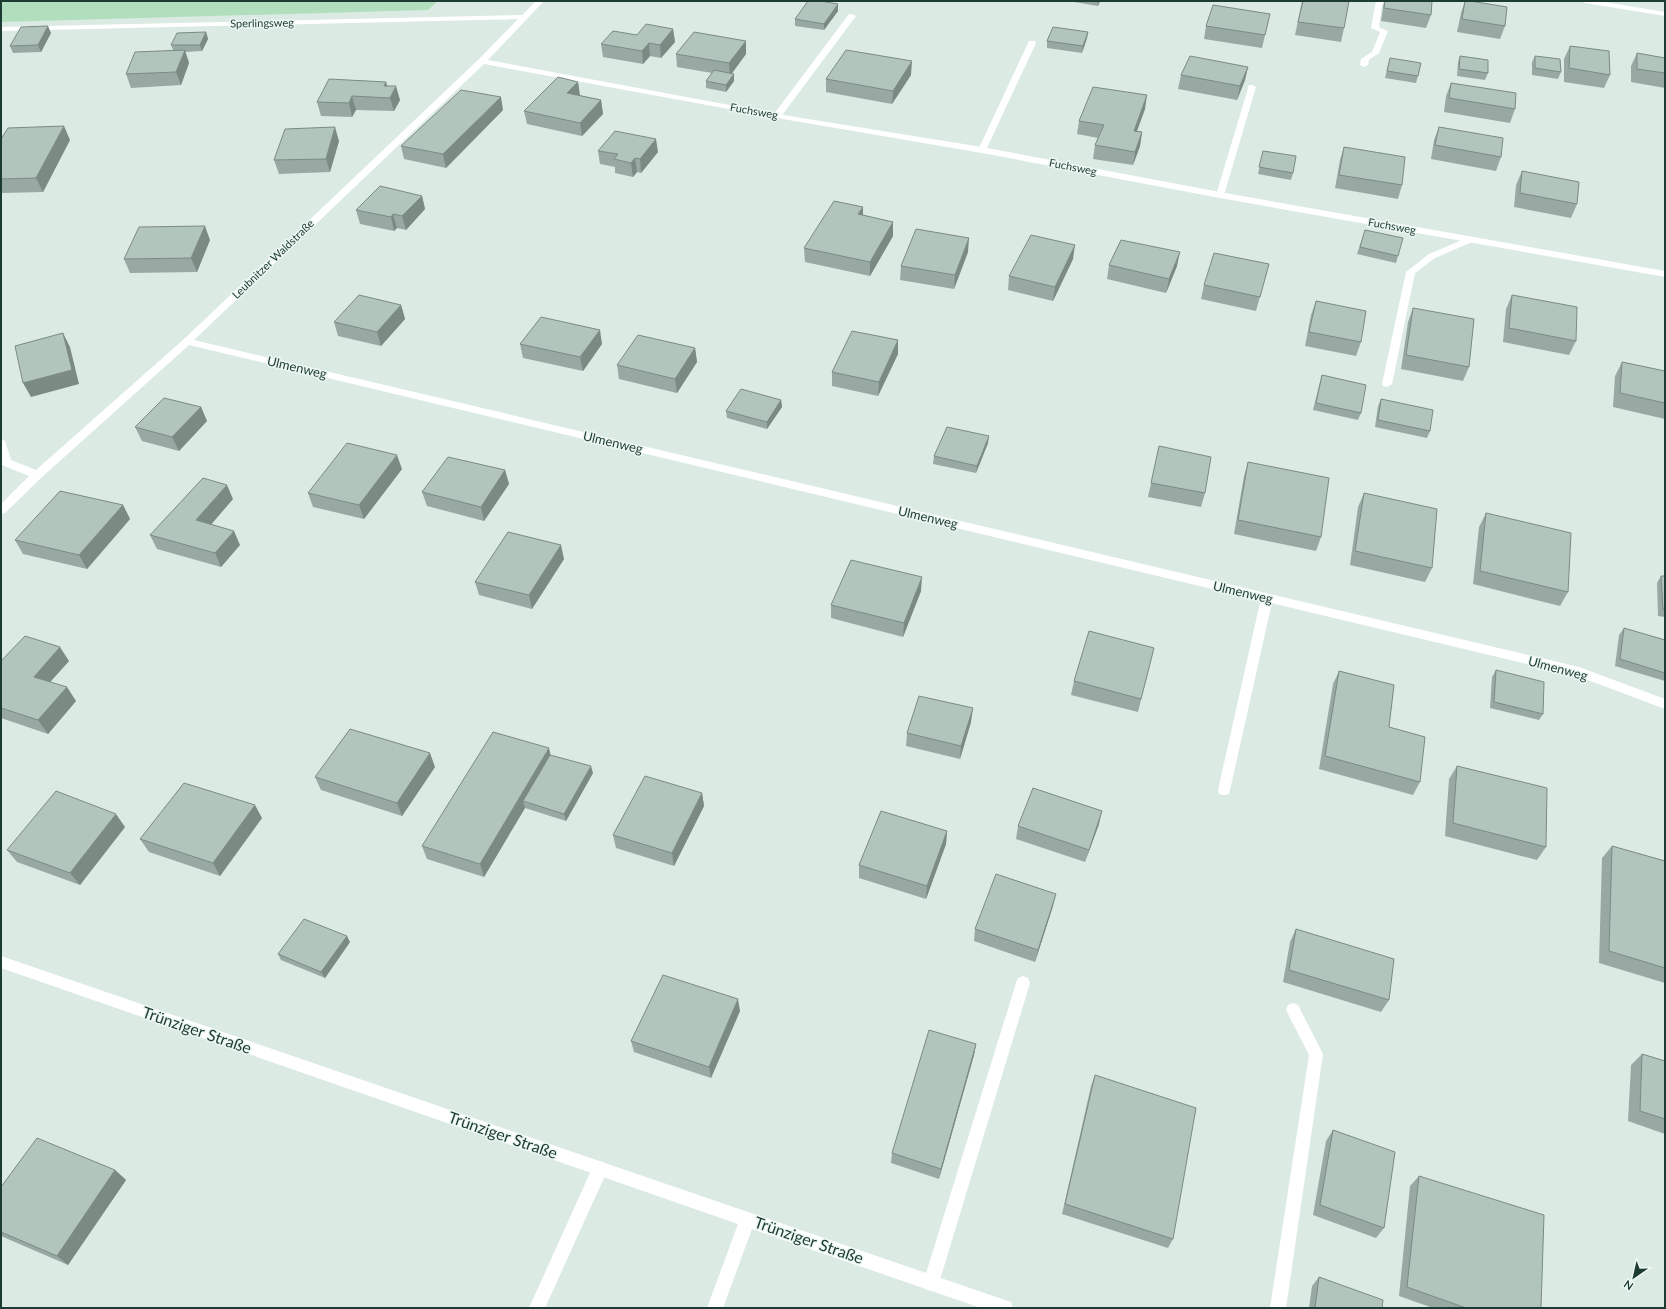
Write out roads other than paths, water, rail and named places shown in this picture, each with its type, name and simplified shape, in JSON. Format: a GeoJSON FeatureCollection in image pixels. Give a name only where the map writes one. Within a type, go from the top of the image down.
{"type":"FeatureCollection","features":[{"type":"Feature","properties":{"kind":"street","name":"Leubnitzer Waldstraße"},"geometry":{"type":"LineString","coordinates":[[1,510],[187,341],[482,61],[540,1]]}},
{"type":"Feature","properties":{"kind":"street"},"geometry":{"type":"LineString","coordinates":[[1364,65],[1365,59],[1375,53],[1384,31],[1375,28],[1379,2],[1388,1]]}},
{"type":"Feature","properties":{"kind":"street"},"geometry":{"type":"LineString","coordinates":[[1585,1],[1665,14]]}},
{"type":"Feature","properties":{"kind":"street"},"geometry":{"type":"LineString","coordinates":[[777,116],[852,16]]}},
{"type":"Feature","properties":{"kind":"street","name":"Sperlingsweg"},"geometry":{"type":"LineString","coordinates":[[1,29],[523,17]]}},
{"type":"Feature","properties":{"kind":"street"},"geometry":{"type":"LineString","coordinates":[[982,150],[1032,43]]}},
{"type":"Feature","properties":{"kind":"street","name":"Fuchsweg"},"geometry":{"type":"LineString","coordinates":[[482,61],[777,116],[982,150],[1220,195],[1665,274]]}},
{"type":"Feature","properties":{"kind":"street"},"geometry":{"type":"LineString","coordinates":[[1220,195],[1252,87]]}},
{"type":"Feature","properties":{"kind":"street"},"geometry":{"type":"LineString","coordinates":[[1387,384],[1411,272],[1432,256],[1469,240]]}},
{"type":"Feature","properties":{"kind":"street","name":"Ulmenweg"},"geometry":{"type":"LineString","coordinates":[[187,341],[1579,672],[1665,704]]}},
{"type":"Feature","properties":{"kind":"street"},"geometry":{"type":"LineString","coordinates":[[1,443],[6,462],[37,476]]}},
{"type":"Feature","properties":{"kind":"street"},"geometry":{"type":"LineString","coordinates":[[1224,790],[1266,598]]}},
{"type":"Feature","properties":{"kind":"street","name":"Trünziger Straße"},"geometry":{"type":"LineString","coordinates":[[1,962],[1005,1308]]}},
{"type":"Feature","properties":{"kind":"street"},"geometry":{"type":"LineString","coordinates":[[931,1283],[1023,983]]}},
{"type":"Feature","properties":{"kind":"street"},"geometry":{"type":"LineString","coordinates":[[1278,1308],[1316,1054],[1292,1010]]}},
{"type":"Feature","properties":{"kind":"street"},"geometry":{"type":"LineString","coordinates":[[537,1308],[600,1169]]}},
{"type":"Feature","properties":{"kind":"street"},"geometry":{"type":"LineString","coordinates":[[715,1308],[748,1219]]}}]}
